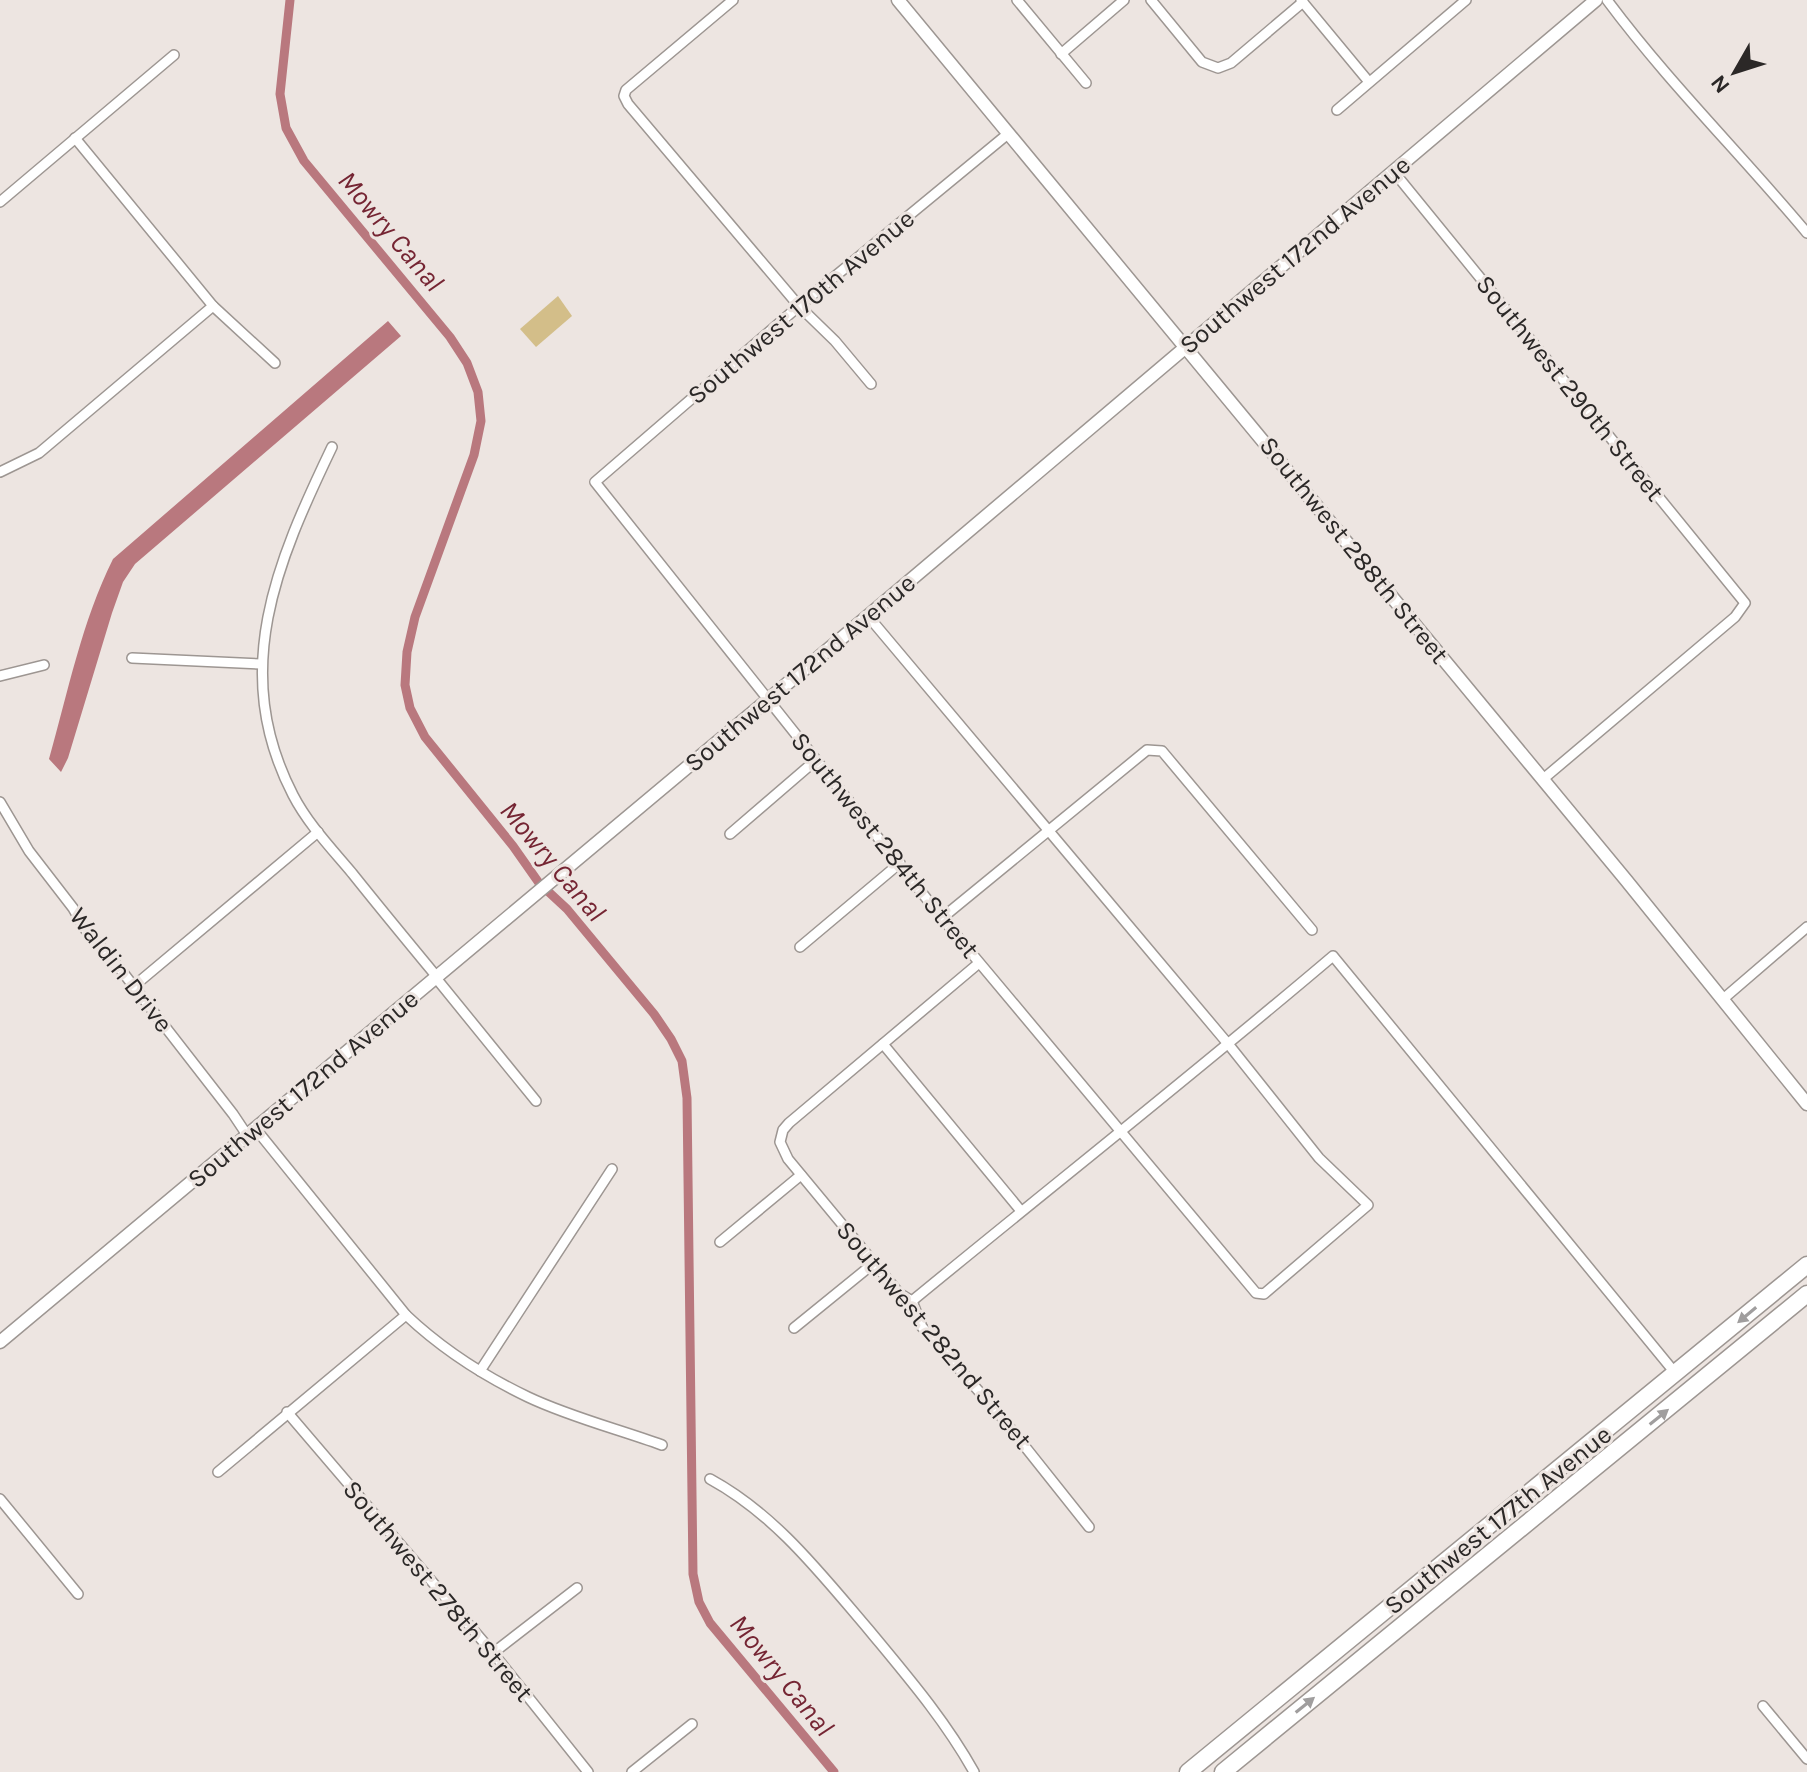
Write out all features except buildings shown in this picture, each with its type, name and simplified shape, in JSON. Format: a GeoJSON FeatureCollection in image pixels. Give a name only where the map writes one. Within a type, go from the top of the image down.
{"type":"FeatureCollection","features":[{"type":"Feature","properties":{"kind":"highway","name":"Southwest 177th Avenue"},"geometry":{"type":"LineString","coordinates":[[1188,1772],[1807,1265]]}},
{"type":"Feature","properties":{"kind":"highway","name":"Southwest 177th Avenue"},"geometry":{"type":"LineString","coordinates":[[1223,1772],[1807,1294]]}},
{"type":"Feature","properties":{"kind":"highway"},"geometry":{"type":"LineString","coordinates":[[1255,1745],[1264,1710]]}},
{"type":"Feature","properties":{"kind":"street"},"geometry":{"type":"LineString","coordinates":[[733,0],[626,90],[624,96],[799,306],[835,341],[871,384]]}},
{"type":"Feature","properties":{"kind":"street","name":"Southwest 288th Street"},"geometry":{"type":"LineString","coordinates":[[898,0],[1187,347],[1807,1104]]}},
{"type":"Feature","properties":{"kind":"street"},"geometry":{"type":"LineString","coordinates":[[1017,0],[1086,83]]}},
{"type":"Feature","properties":{"kind":"street"},"geometry":{"type":"LineString","coordinates":[[1061,54],[1124,0]]}},
{"type":"Feature","properties":{"kind":"street"},"geometry":{"type":"LineString","coordinates":[[1151,0],[1200,59],[1206,65],[1218,68],[1229,65],[1302,1],[1369,82]]}},
{"type":"Feature","properties":{"kind":"street"},"geometry":{"type":"LineString","coordinates":[[1337,110],[1454,4],[1466,0]]}},
{"type":"Feature","properties":{"kind":"street","name":"Southwest 172nd Avenue"},"geometry":{"type":"LineString","coordinates":[[0,1342],[552,882],[1596,0]]}},
{"type":"Feature","properties":{"kind":"street"},"geometry":{"type":"LineString","coordinates":[[1607,0],[1709,124],[1749,164],[1807,233]]}},
{"type":"Feature","properties":{"kind":"street"},"geometry":{"type":"LineString","coordinates":[[0,202],[174,55]]}},
{"type":"Feature","properties":{"kind":"street","name":"Southwest 170th Avenue"},"geometry":{"type":"LineString","coordinates":[[595,482],[799,306],[1009,133]]}},
{"type":"Feature","properties":{"kind":"street"},"geometry":{"type":"LineString","coordinates":[[75,138],[213,306],[275,363]]}},
{"type":"Feature","properties":{"kind":"street","name":"Southwest 290th Street"},"geometry":{"type":"LineString","coordinates":[[1394,172],[1745,603],[1735,617],[1542,780]]}},
{"type":"Feature","properties":{"kind":"street"},"geometry":{"type":"LineString","coordinates":[[0,472],[39,453],[213,306]]}},
{"type":"Feature","properties":{"kind":"street"},"geometry":{"type":"LineString","coordinates":[[332,447],[311,490],[272,593],[261,664],[265,712],[274,751],[294,796],[318,832],[536,1101]]}},
{"type":"Feature","properties":{"kind":"street","name":"Southwest 284th Street"},"geometry":{"type":"LineString","coordinates":[[595,482],[979,963],[1256,1293],[1264,1294],[1368,1205],[1319,1158],[1229,1045]]}},
{"type":"Feature","properties":{"kind":"street"},"geometry":{"type":"LineString","coordinates":[[868,616],[1229,1045]]}},
{"type":"Feature","properties":{"kind":"street"},"geometry":{"type":"LineString","coordinates":[[132,658],[261,664]]}},
{"type":"Feature","properties":{"kind":"street"},"geometry":{"type":"LineString","coordinates":[[0,676],[44,665]]}},
{"type":"Feature","properties":{"kind":"street"},"geometry":{"type":"LineString","coordinates":[[942,918],[1147,750],[1162,751],[1312,930]]}},
{"type":"Feature","properties":{"kind":"street"},"geometry":{"type":"LineString","coordinates":[[730,834],[816,760]]}},
{"type":"Feature","properties":{"kind":"street","name":"Waldin Drive"},"geometry":{"type":"LineString","coordinates":[[0,802],[29,851],[73,908],[85,929],[134,986],[233,1114],[406,1315],[430,1337],[480,1371],[529,1398],[662,1445]]}},
{"type":"Feature","properties":{"kind":"street"},"geometry":{"type":"LineString","coordinates":[[134,986],[318,832]]}},
{"type":"Feature","properties":{"kind":"street"},"geometry":{"type":"LineString","coordinates":[[800,947],[900,863]]}},
{"type":"Feature","properties":{"kind":"street"},"geometry":{"type":"LineString","coordinates":[[1722,1000],[1807,927]]}},
{"type":"Feature","properties":{"kind":"street"},"geometry":{"type":"LineString","coordinates":[[912,1301],[1120,1130],[1187,1080],[1333,956],[1676,1374]]}},
{"type":"Feature","properties":{"kind":"street"},"geometry":{"type":"LineString","coordinates":[[979,963],[883,1044],[1021,1211]]}},
{"type":"Feature","properties":{"kind":"street","name":"Southwest 282nd Street"},"geometry":{"type":"LineString","coordinates":[[883,1044],[789,1123],[783,1130],[780,1142],[788,1159],[874,1263],[899,1293],[912,1301],[922,1327],[980,1391],[1089,1527]]}},
{"type":"Feature","properties":{"kind":"street"},"geometry":{"type":"LineString","coordinates":[[480,1371],[612,1169]]}},
{"type":"Feature","properties":{"kind":"street"},"geometry":{"type":"LineString","coordinates":[[720,1242],[801,1175]]}},
{"type":"Feature","properties":{"kind":"street"},"geometry":{"type":"LineString","coordinates":[[794,1328],[874,1263]]}},
{"type":"Feature","properties":{"kind":"street"},"geometry":{"type":"LineString","coordinates":[[218,1472],[406,1315]]}},
{"type":"Feature","properties":{"kind":"street","name":"Southwest 278th Street"},"geometry":{"type":"LineString","coordinates":[[287,1412],[493,1653],[588,1772]]}},
{"type":"Feature","properties":{"kind":"street"},"geometry":{"type":"LineString","coordinates":[[710,1479],[735,1492],[805,1554],[927,1700],[974,1772]]}},
{"type":"Feature","properties":{"kind":"street"},"geometry":{"type":"LineString","coordinates":[[0,1499],[78,1594]]}},
{"type":"Feature","properties":{"kind":"street"},"geometry":{"type":"LineString","coordinates":[[493,1653],[577,1588]]}},
{"type":"Feature","properties":{"kind":"street"},"geometry":{"type":"LineString","coordinates":[[1763,1706],[1807,1759]]}},
{"type":"Feature","properties":{"kind":"street"},"geometry":{"type":"LineString","coordinates":[[632,1772],[692,1724]]}},
{"type":"Feature","properties":{"kind":"shaded area"},"geometry":{"type":"Polygon","coordinates":[[[558,296],[572,316],[536,347],[520,329],[558,296]]]}},
{"type":"Feature","properties":{"kind":"shaded area"},"geometry":{"type":"Polygon","coordinates":[[[388,321],[401,336],[135,564],[123,582],[61,772],[49,759],[84,632],[113,559],[388,321]]]}},
{"type":"Feature","properties":{"kind":"waterway","name":"Mowry Canal"},"geometry":{"type":"LineString","coordinates":[[290,0],[280,94],[286,128],[304,161],[450,337],[467,363],[478,392],[481,421],[474,455],[415,617],[407,652],[405,685],[410,708],[425,737],[539,883],[567,909],[654,1014],[682,1061],[687,1098],[693,1574],[699,1602],[710,1623],[834,1772]]}}]}
